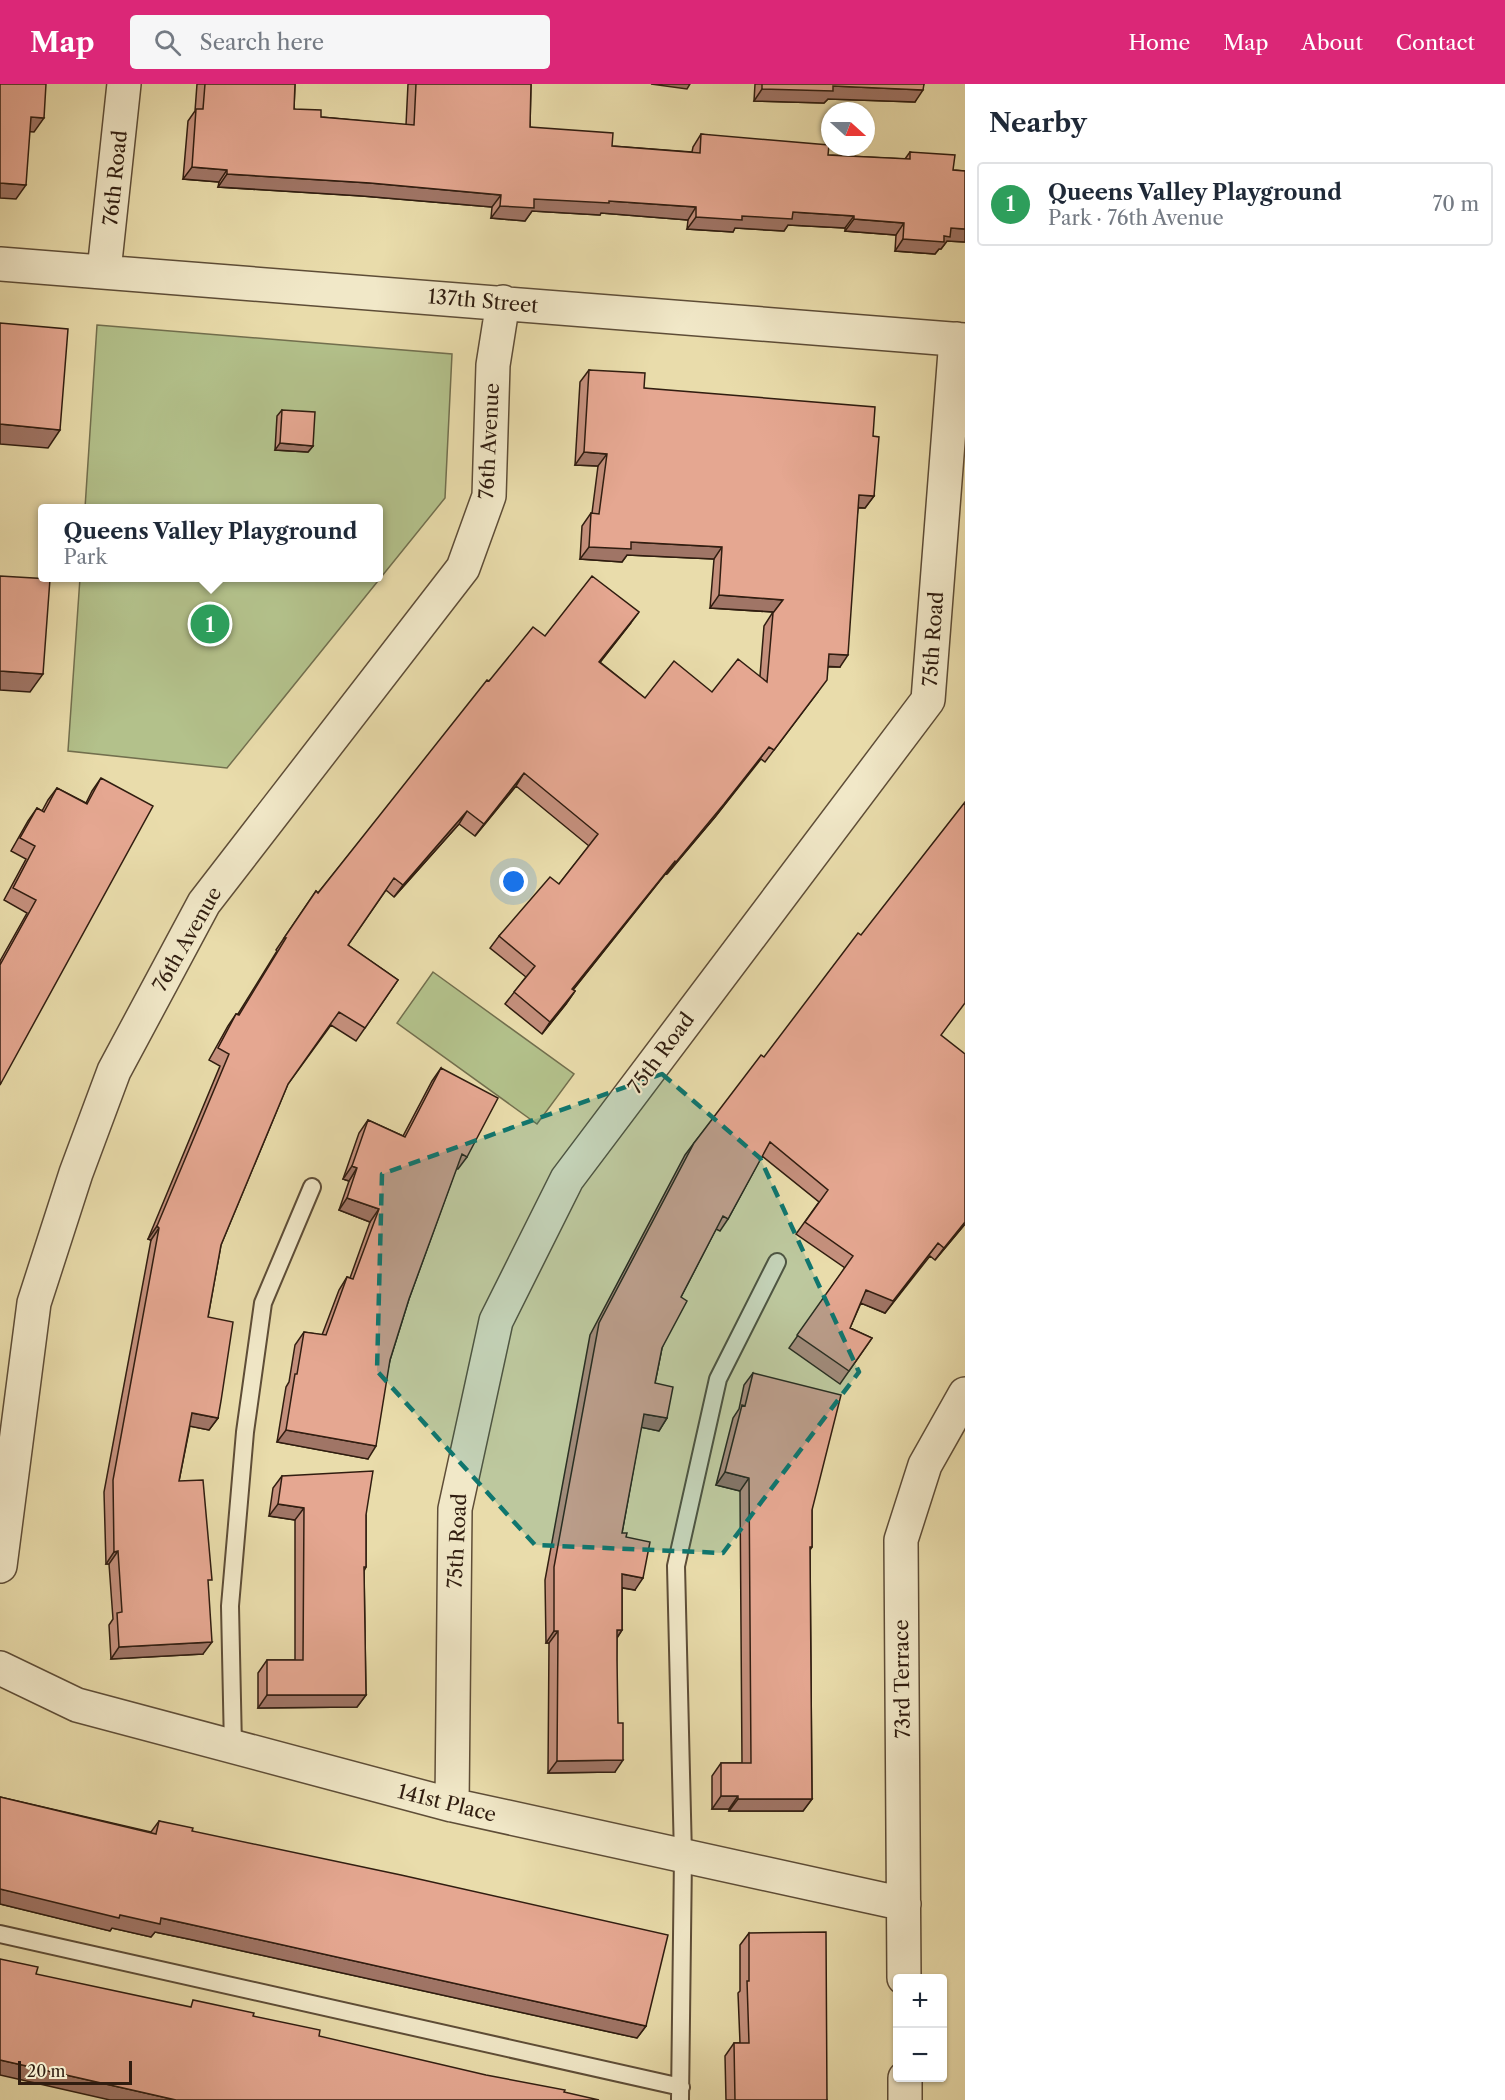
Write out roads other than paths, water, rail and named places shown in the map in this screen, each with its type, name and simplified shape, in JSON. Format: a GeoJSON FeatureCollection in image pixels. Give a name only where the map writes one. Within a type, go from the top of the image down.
{"type":"FeatureCollection","features":[{"type":"Feature","properties":{"kind":"street","name":"76th Road"},"geometry":{"type":"LineString","coordinates":[[104,271],[124,84]]}},
{"type":"Feature","properties":{"kind":"street","name":"137th Street"},"geometry":{"type":"LineString","coordinates":[[0,264],[960,339]]}},
{"type":"Feature","properties":{"kind":"street","name":"76th Avenue"},"geometry":{"type":"LineString","coordinates":[[0,1566],[34,1303],[76,1173],[114,1071],[204,903],[463,568],[489,496],[493,365],[503,302]]}},
{"type":"Feature","properties":{"kind":"street","name":"75th Road"},"geometry":{"type":"LineString","coordinates":[[452,1805],[455,1509],[496,1322],[567,1179],[928,699],[960,339]]}},
{"type":"Feature","properties":{"kind":"street","name":"73rd Terrace"},"geometry":{"type":"LineString","coordinates":[[904,1974],[901,1540],[925,1465],[965,1394]]}},
{"type":"Feature","properties":{"kind":"street","name":"141st Place"},"geometry":{"type":"LineString","coordinates":[[0,1668],[77,1705],[452,1805],[904,1904]]}},
{"type":"Feature","properties":{"kind":"street"},"geometry":{"type":"LineString","coordinates":[[905,2082],[905,2100]]}},
{"type":"Feature","properties":{"kind":"lane"},"geometry":{"type":"LineString","coordinates":[[233,1747],[230,1606],[244,1432],[263,1303],[312,1187]]}},
{"type":"Feature","properties":{"kind":"lane"},"geometry":{"type":"LineString","coordinates":[[0,1934],[680,2093],[683,1856],[676,1566],[718,1379],[777,1262]]}},
{"type":"Feature","properties":{"kind":"place","name":"Queens Valley Playground"},"geometry":{"type":"Point","coordinates":[210,624]}}]}
